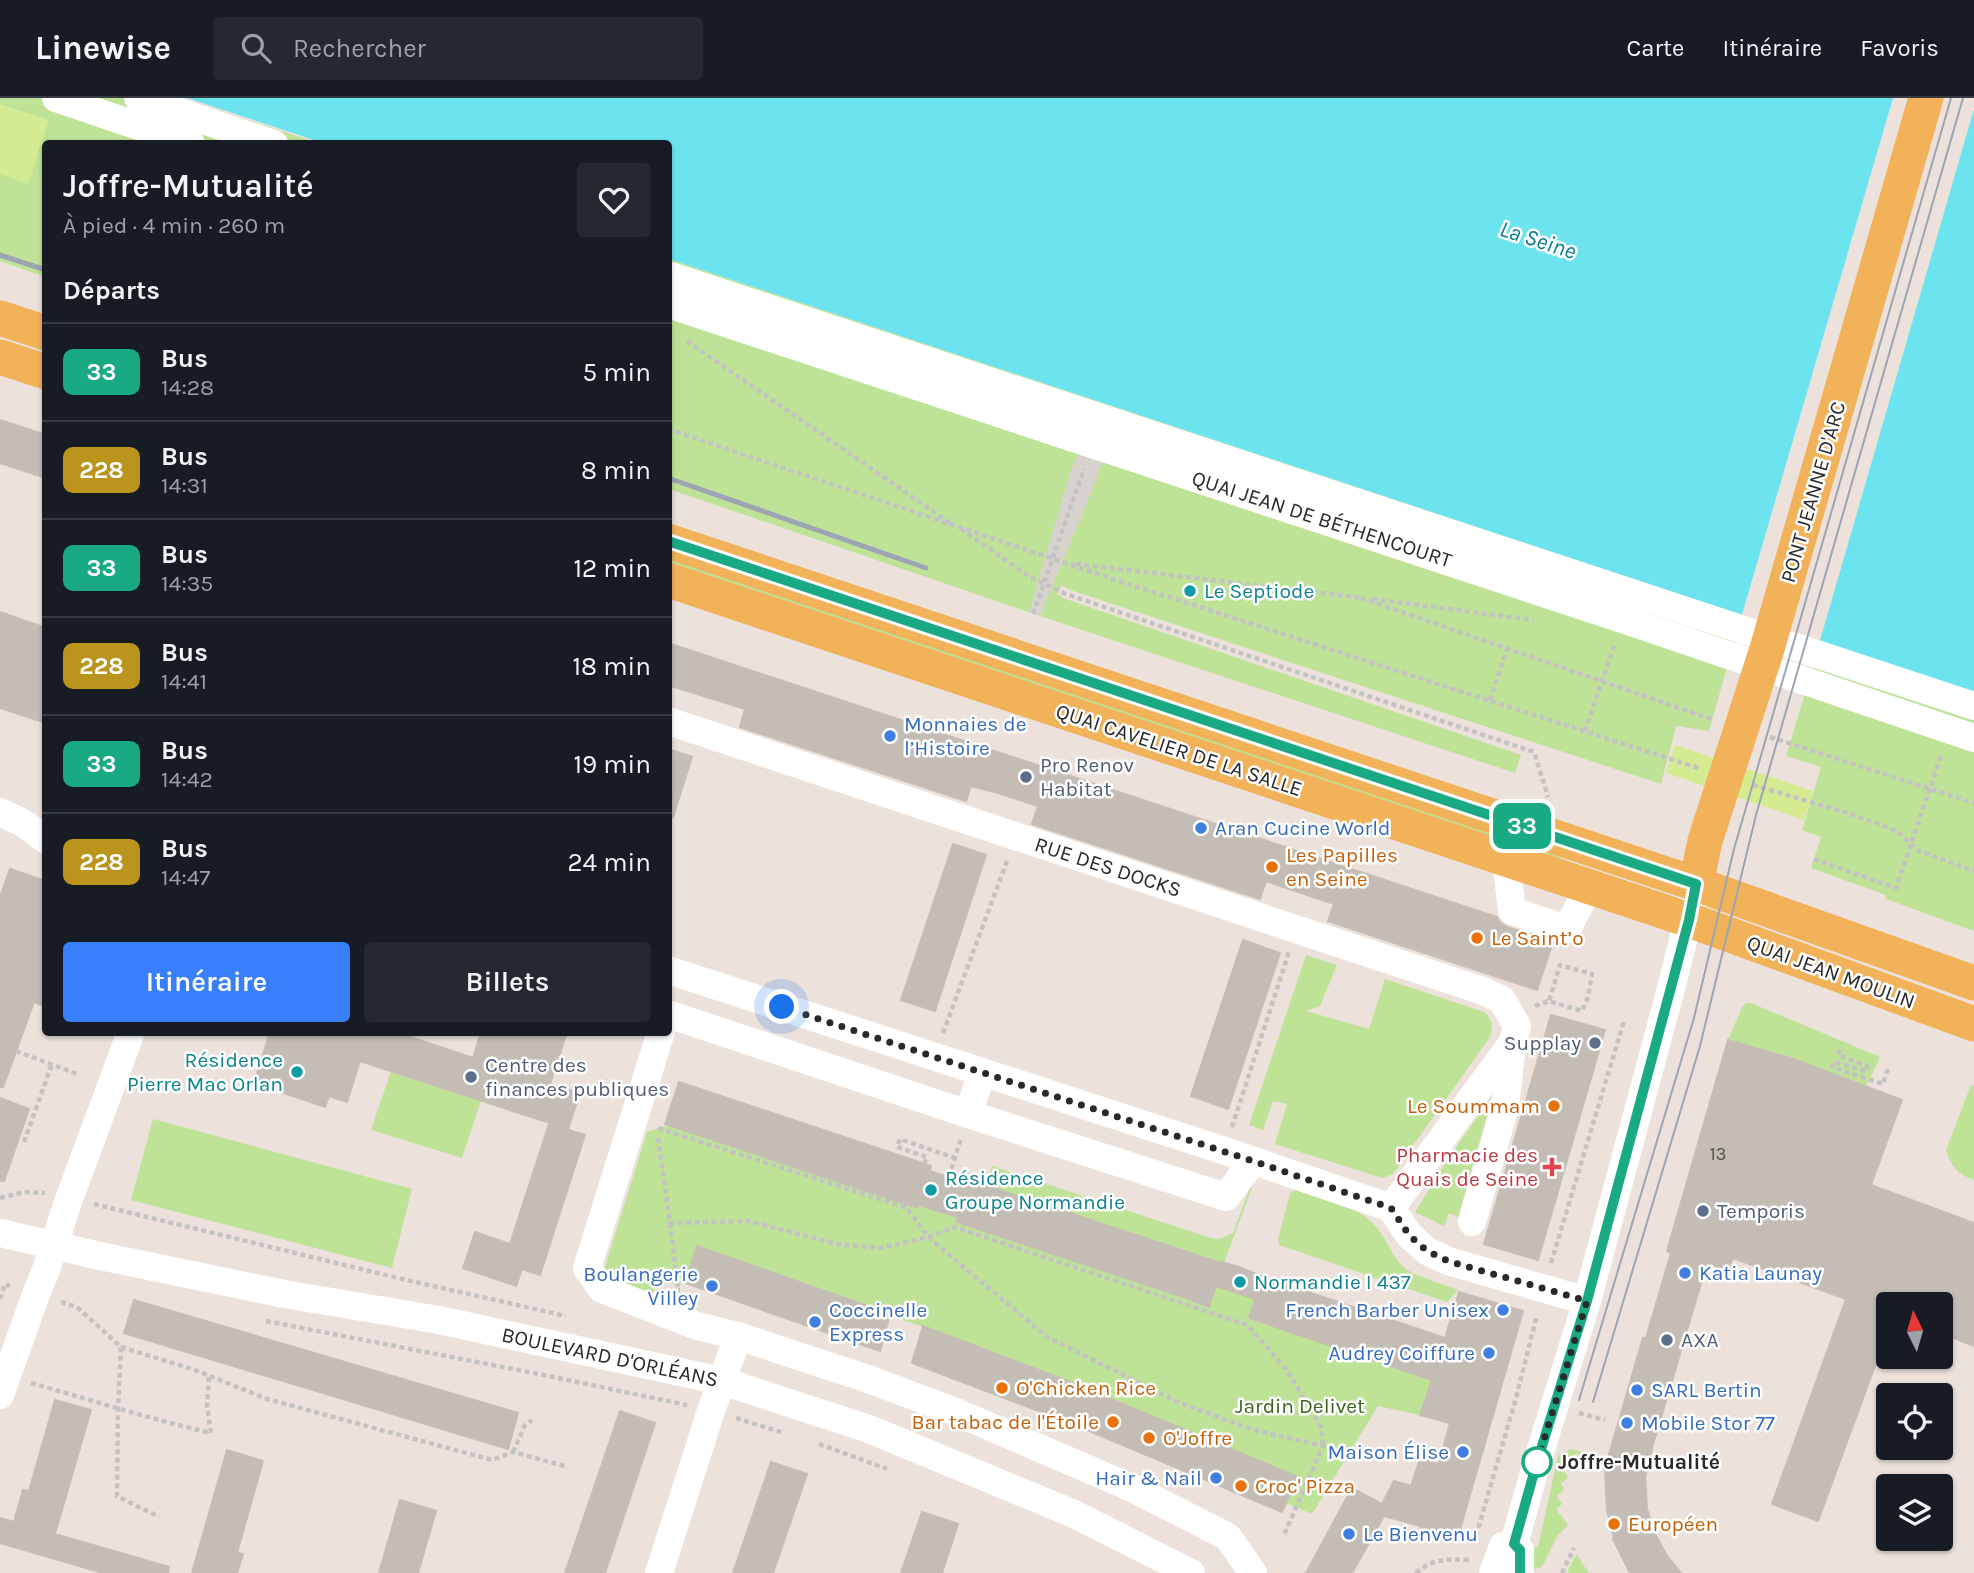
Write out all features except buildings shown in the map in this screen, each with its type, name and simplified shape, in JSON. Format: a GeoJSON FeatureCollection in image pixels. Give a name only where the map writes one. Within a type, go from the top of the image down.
{"type":"FeatureCollection","features":[{"type":"Feature","properties":{"kind":"main road","name":"PONT JEANNE D'ARC"},"geometry":{"type":"LineString","coordinates":[[1696,884],[1705,841],[1782,598],[1926,98]]}},
{"type":"Feature","properties":{"kind":"main road"},"geometry":{"type":"LineString","coordinates":[[0,318],[42,332]]}},
{"type":"Feature","properties":{"kind":"main road"},"geometry":{"type":"LineString","coordinates":[[0,357],[42,371]]}},
{"type":"Feature","properties":{"kind":"main road","name":"QUAI CAVELIER DE LA SALLE"},"geometry":{"type":"LineString","coordinates":[[672,542],[1696,884]]}},
{"type":"Feature","properties":{"kind":"main road","name":"QUAI CAVELIER DE LA SALLE"},"geometry":{"type":"LineString","coordinates":[[672,581],[1689,920]]}},
{"type":"Feature","properties":{"kind":"main road","name":"QUAI JEAN MOULIN"},"geometry":{"type":"LineString","coordinates":[[1696,884],[1974,983]]}},
{"type":"Feature","properties":{"kind":"main road","name":"QUAI JEAN MOULIN"},"geometry":{"type":"LineString","coordinates":[[1689,920],[1974,1024]]}},
{"type":"Feature","properties":{"kind":"street"},"geometry":{"type":"LineString","coordinates":[[56,98],[179,140]]}},
{"type":"Feature","properties":{"kind":"street"},"geometry":{"type":"LineString","coordinates":[[138,98],[262,140]]}},
{"type":"Feature","properties":{"kind":"street","name":"QUAI JEAN DE BÉTHENCOURT"},"geometry":{"type":"LineString","coordinates":[[672,276],[1974,706]]}},
{"type":"Feature","properties":{"kind":"street","name":"QUAI JEAN DE BÉTHENCOURT"},"geometry":{"type":"LineString","coordinates":[[672,305],[1962,734]]}},
{"type":"Feature","properties":{"kind":"street","name":"RUE DES DOCKS"},"geometry":{"type":"LineString","coordinates":[[672,722],[1483,991],[1502,1000],[1517,1026],[1505,1107],[1472,1222]]}},
{"type":"Feature","properties":{"kind":"street"},"geometry":{"type":"LineString","coordinates":[[0,812],[42,836]]}},
{"type":"Feature","properties":{"kind":"street"},"geometry":{"type":"LineString","coordinates":[[1506,859],[1512,911],[1567,929],[1589,887]]}},
{"type":"Feature","properties":{"kind":"street"},"geometry":{"type":"LineString","coordinates":[[1514,1544],[1587,1301],[1689,920],[1696,884]]}},
{"type":"Feature","properties":{"kind":"street"},"geometry":{"type":"LineString","coordinates":[[674,972],[1391,1208],[1409,1235],[1427,1251],[1448,1261],[1587,1301]]}},
{"type":"Feature","properties":{"kind":"street"},"geometry":{"type":"LineString","coordinates":[[672,1013],[968,1114],[1226,1197],[1253,1161]]}},
{"type":"Feature","properties":{"kind":"street"},"geometry":{"type":"LineString","coordinates":[[3,1386],[130,1036]]}},
{"type":"Feature","properties":{"kind":"street"},"geometry":{"type":"LineString","coordinates":[[660,1036],[587,1268],[601,1289],[697,1326],[738,1336],[871,1380],[956,1412],[1132,1488],[1228,1537],[1253,1573]]}},
{"type":"Feature","properties":{"kind":"street"},"geometry":{"type":"LineString","coordinates":[[1391,1208],[1513,1042]]}},
{"type":"Feature","properties":{"kind":"street"},"geometry":{"type":"LineString","coordinates":[[968,1114],[982,1073]]}},
{"type":"Feature","properties":{"kind":"street","name":"BOULEVARD D'ORLÉANS"},"geometry":{"type":"LineString","coordinates":[[0,1233],[284,1294],[439,1320],[722,1381],[869,1429],[1074,1514],[1191,1573]]}},
{"type":"Feature","properties":{"kind":"street"},"geometry":{"type":"LineString","coordinates":[[659,1573],[738,1336]]}},
{"type":"Feature","properties":{"kind":"street"},"geometry":{"type":"LineString","coordinates":[[1481,1567],[1503,1546],[1514,1544]]}},
{"type":"Feature","properties":{"kind":"street"},"geometry":{"type":"LineString","coordinates":[[1514,1544],[1520,1550],[1520,1573]]}},
{"type":"Feature","properties":{"kind":"path"},"geometry":{"type":"LineString","coordinates":[[680,337],[1030,577],[1066,594],[1534,752],[1548,797]]}},
{"type":"Feature","properties":{"kind":"path"},"geometry":{"type":"LineString","coordinates":[[672,430],[955,526],[1490,700],[1507,649]]}},
{"type":"Feature","properties":{"kind":"path"},"geometry":{"type":"LineString","coordinates":[[1033,614],[1088,459]]}},
{"type":"Feature","properties":{"kind":"path"},"geometry":{"type":"LineString","coordinates":[[1068,563],[1542,621]]}},
{"type":"Feature","properties":{"kind":"path"},"geometry":{"type":"LineString","coordinates":[[1361,598],[1721,722]]}},
{"type":"Feature","properties":{"kind":"path"},"geometry":{"type":"LineString","coordinates":[[1585,731],[1622,619]]}},
{"type":"Feature","properties":{"kind":"path"},"geometry":{"type":"LineString","coordinates":[[1815,859],[1896,888],[1930,788],[1962,734]]}},
{"type":"Feature","properties":{"kind":"path"},"geometry":{"type":"LineString","coordinates":[[1760,735],[1974,803]]}},
{"type":"Feature","properties":{"kind":"path"},"geometry":{"type":"LineString","coordinates":[[934,1057],[1016,837]]}},
{"type":"Feature","properties":{"kind":"path"},"geometry":{"type":"LineString","coordinates":[[1224,1151],[1296,929]]}},
{"type":"Feature","properties":{"kind":"path"},"geometry":{"type":"LineString","coordinates":[[1560,965],[1591,974],[1588,997],[1582,1011],[1549,1001],[1560,965]]}},
{"type":"Feature","properties":{"kind":"path"},"geometry":{"type":"LineString","coordinates":[[1548,1273],[1624,1021]]}},
{"type":"Feature","properties":{"kind":"path"},"geometry":{"type":"LineString","coordinates":[[1839,1050],[1838,1055],[1867,1066],[1866,1071],[1834,1062],[1832,1067],[1883,1084],[1888,1068]]}},
{"type":"Feature","properties":{"kind":"path"},"geometry":{"type":"LineString","coordinates":[[16,1051],[77,1074]]}},
{"type":"Feature","properties":{"kind":"path"},"geometry":{"type":"LineString","coordinates":[[24,1142],[52,1064]]}},
{"type":"Feature","properties":{"kind":"path"},"geometry":{"type":"LineString","coordinates":[[949,1177],[968,1114]]}},
{"type":"Feature","properties":{"kind":"path"},"geometry":{"type":"LineString","coordinates":[[655,1116],[678,1290],[688,1292]]}},
{"type":"Feature","properties":{"kind":"path"},"geometry":{"type":"LineString","coordinates":[[657,1128],[675,1131],[907,1208],[928,1237],[1047,1337],[1178,1402],[1251,1429],[1322,1446]]}},
{"type":"Feature","properties":{"kind":"path"},"geometry":{"type":"LineString","coordinates":[[925,1164],[927,1157],[897,1147],[900,1139],[956,1158]]}},
{"type":"Feature","properties":{"kind":"path"},"geometry":{"type":"LineString","coordinates":[[0,1198],[9,1196]]}},
{"type":"Feature","properties":{"kind":"path"},"geometry":{"type":"LineString","coordinates":[[670,1223],[749,1221],[836,1244],[881,1248],[928,1237],[954,1227],[968,1229],[1197,1305],[1247,1325],[1286,1368],[1321,1427],[1322,1446],[1283,1537]]}},
{"type":"Feature","properties":{"kind":"path"},"geometry":{"type":"LineString","coordinates":[[53,1300],[77,1307],[121,1347],[209,1376],[267,1399],[492,1460],[513,1451],[568,1467]]}},
{"type":"Feature","properties":{"kind":"path"},"geometry":{"type":"LineString","coordinates":[[1416,1573],[1427,1563],[1443,1560],[1481,1567],[1516,1398],[1540,1304]]}},
{"type":"Feature","properties":{"kind":"path"},"geometry":{"type":"LineString","coordinates":[[121,1347],[117,1496],[159,1517]]}},
{"type":"Feature","properties":{"kind":"path"},"geometry":{"type":"LineString","coordinates":[[498,1366],[711,1411],[790,1435]]}},
{"type":"Feature","properties":{"kind":"path"},"geometry":{"type":"LineString","coordinates":[[3,1386],[118,1407],[147,1418],[211,1433],[207,1406],[209,1376]]}},
{"type":"Feature","properties":{"kind":"path"},"geometry":{"type":"LineString","coordinates":[[513,1451],[525,1425],[532,1420]]}},
{"type":"Feature","properties":{"kind":"path"},"geometry":{"type":"LineString","coordinates":[[814,1442],[891,1471]]}},
{"type":"Feature","properties":{"kind":"path"},"geometry":{"type":"LineString","coordinates":[[1562,1573],[1574,1548]]}},
{"type":"Feature","properties":{"kind":"green space"},"geometry":{"type":"Polygon","coordinates":[[[0,98],[180,98],[309,140],[42,140],[42,276],[0,261],[0,98]]]}},
{"type":"Feature","properties":{"kind":"green space"},"geometry":{"type":"Polygon","coordinates":[[[0,104],[49,120],[28,184],[0,174],[0,104]]]}},
{"type":"Feature","properties":{"kind":"green space"},"geometry":{"type":"Polygon","coordinates":[[[672,260],[1742,615],[1709,731],[1676,726],[1661,784],[1070,590],[1062,585],[1057,594],[1063,598],[1521,755],[1515,773],[1040,616],[672,490],[672,260]]]}},
{"type":"Feature","properties":{"kind":"green space"},"geometry":{"type":"Polygon","coordinates":[[[672,557],[1562,853],[1560,862],[672,567],[672,557]]]}},
{"type":"Feature","properties":{"kind":"green space"},"geometry":{"type":"Polygon","coordinates":[[[1821,641],[1974,695],[1974,931],[1811,868],[1821,837],[1802,830],[1821,767],[1786,756],[1821,641]]]}},
{"type":"Feature","properties":{"kind":"green space"},"geometry":{"type":"Polygon","coordinates":[[[1675,745],[1813,791],[1804,820],[1666,773],[1675,745]]]}},
{"type":"Feature","properties":{"kind":"green space"},"geometry":{"type":"Polygon","coordinates":[[[1306,955],[1337,965],[1320,1006],[1306,1011],[1369,1029],[1385,979],[1484,1012],[1491,1020],[1490,1037],[1393,1174],[1382,1178],[1275,1144],[1287,1104],[1273,1101],[1263,1130],[1249,1125],[1306,955]]]}},
{"type":"Feature","properties":{"kind":"green space"},"geometry":{"type":"Polygon","coordinates":[[[1746,1003],[1880,1057],[1866,1087],[1794,1059],[1728,1040],[1746,1003]]]}},
{"type":"Feature","properties":{"kind":"green space"},"geometry":{"type":"Polygon","coordinates":[[[391,1071],[481,1101],[462,1158],[371,1130],[391,1071]]]}},
{"type":"Feature","properties":{"kind":"green space"},"geometry":{"type":"Polygon","coordinates":[[[1971,1085],[1974,1086],[1974,1180],[1956,1169],[1946,1150],[1971,1085]]]}},
{"type":"Feature","properties":{"kind":"green space"},"geometry":{"type":"Polygon","coordinates":[[[1490,1105],[1458,1217],[1449,1213],[1444,1226],[1415,1212],[1485,1106],[1490,1105]]]}},
{"type":"Feature","properties":{"kind":"green space"},"geometry":{"type":"Polygon","coordinates":[[[153,1119],[412,1189],[392,1268],[131,1200],[153,1119]]]}},
{"type":"Feature","properties":{"kind":"green space","name":"Jardin Delivet"},"geometry":{"type":"Polygon","coordinates":[[[668,1125],[915,1210],[918,1205],[958,1218],[956,1223],[1208,1307],[1216,1286],[1255,1299],[1249,1319],[1432,1380],[1420,1415],[1378,1406],[1312,1514],[1286,1503],[1297,1478],[1271,1466],[1068,1381],[697,1247],[685,1283],[661,1284],[644,1301],[599,1286],[647,1132],[668,1125]]]}},
{"type":"Feature","properties":{"kind":"green space"},"geometry":{"type":"Polygon","coordinates":[[[992,1166],[1219,1239],[1233,1233],[1252,1187],[1224,1263],[1221,1263],[986,1185],[992,1166]]]}},
{"type":"Feature","properties":{"kind":"green space"},"geometry":{"type":"Polygon","coordinates":[[[1295,1190],[1351,1208],[1361,1214],[1378,1229],[1407,1270],[1458,1290],[1447,1302],[1279,1245],[1278,1239],[1290,1194],[1295,1190]]]}},
{"type":"Feature","properties":{"kind":"green space"},"geometry":{"type":"Polygon","coordinates":[[[1571,1449],[1581,1452],[1587,1462],[1577,1453],[1569,1459],[1573,1465],[1564,1471],[1568,1478],[1561,1483],[1564,1490],[1557,1496],[1562,1504],[1556,1509],[1568,1525],[1558,1535],[1542,1567],[1529,1571],[1532,1548],[1538,1547],[1558,1456],[1571,1449]]]}},
{"type":"Feature","properties":{"kind":"green space"},"geometry":{"type":"Polygon","coordinates":[[[1576,1554],[1589,1573],[1567,1573],[1576,1554]]]}},
{"type":"Feature","properties":{"kind":"shaded area"},"geometry":{"type":"Polygon","coordinates":[[[1117,419],[1093,488],[1040,616],[1029,612],[1070,473],[1085,434],[1117,419]]]}},
{"type":"Feature","properties":{"kind":"water","name":"La Seine"},"geometry":{"type":"Polygon","coordinates":[[[187,98],[1931,98],[1974,110],[1974,695],[1821,641],[672,260],[672,140],[314,140],[187,98]]]}},
{"type":"Feature","properties":{"kind":"pier"},"geometry":{"type":"Polygon","coordinates":[[[1893,98],[1944,98],[1974,106],[1974,109],[1819,644],[1741,618],[1893,98]]]}},
{"type":"Feature","properties":{"kind":"tram line"},"geometry":{"type":"LineString","coordinates":[[1579,1400],[1694,1018],[1734,849],[1951,98]]}},
{"type":"Feature","properties":{"kind":"tram line"},"geometry":{"type":"LineString","coordinates":[[1593,1402],[1700,1046],[1756,815],[1963,98]]}},
{"type":"Feature","properties":{"kind":"railway"},"geometry":{"type":"LineString","coordinates":[[0,255],[42,269]]}},
{"type":"Feature","properties":{"kind":"railway"},"geometry":{"type":"LineString","coordinates":[[672,479],[926,568]]}},
{"type":"Feature","properties":{"kind":"bus line","name":"33"},"geometry":{"type":"LineString","coordinates":[[672,542],[1696,884],[1689,920],[1587,1301],[1514,1544],[1520,1550],[1520,1573]]}},
{"type":"Feature","properties":{"kind":"place","name":"Le Septiode"},"geometry":{"type":"Point","coordinates":[1190,591]}},
{"type":"Feature","properties":{"kind":"place","name":"Monnaies de l’Histoire"},"geometry":{"type":"Point","coordinates":[890,736]}},
{"type":"Feature","properties":{"kind":"place","name":"Pro Renov Habitat"},"geometry":{"type":"Point","coordinates":[1026,777]}},
{"type":"Feature","properties":{"kind":"place","name":"Aran Cucine World"},"geometry":{"type":"Point","coordinates":[1201,828]}},
{"type":"Feature","properties":{"kind":"place","name":"Les Papilles en Seine"},"geometry":{"type":"Point","coordinates":[1272,867]}},
{"type":"Feature","properties":{"kind":"place","name":"Le Saint’o"},"geometry":{"type":"Point","coordinates":[1477,938]}},
{"type":"Feature","properties":{"kind":"place","name":"Supplay"},"geometry":{"type":"Point","coordinates":[1595,1043]}},
{"type":"Feature","properties":{"kind":"place","name":"Résidence Pierre Mac Orlan"},"geometry":{"type":"Point","coordinates":[297,1072]}},
{"type":"Feature","properties":{"kind":"place","name":"Centre des finances publiques"},"geometry":{"type":"Point","coordinates":[471,1077]}},
{"type":"Feature","properties":{"kind":"place","name":"Le Soummam"},"geometry":{"type":"Point","coordinates":[1554,1106]}},
{"type":"Feature","properties":{"kind":"place","name":"Pharmacie des Quais de Seine"},"geometry":{"type":"Point","coordinates":[1552,1167]}},
{"type":"Feature","properties":{"kind":"place","name":"Résidence Groupe Normandie"},"geometry":{"type":"Point","coordinates":[931,1190]}},
{"type":"Feature","properties":{"kind":"place","name":"Temporis"},"geometry":{"type":"Point","coordinates":[1703,1211]}},
{"type":"Feature","properties":{"kind":"place","name":"Katia Launay"},"geometry":{"type":"Point","coordinates":[1685,1273]}},
{"type":"Feature","properties":{"kind":"place","name":"Normandie I 437"},"geometry":{"type":"Point","coordinates":[1240,1282]}},
{"type":"Feature","properties":{"kind":"place","name":"Boulangerie Villey"},"geometry":{"type":"Point","coordinates":[712,1286]}},
{"type":"Feature","properties":{"kind":"place","name":"French Barber Unisex"},"geometry":{"type":"Point","coordinates":[1503,1310]}},
{"type":"Feature","properties":{"kind":"place","name":"Coccinelle Express"},"geometry":{"type":"Point","coordinates":[815,1322]}},
{"type":"Feature","properties":{"kind":"place","name":"AXA"},"geometry":{"type":"Point","coordinates":[1667,1340]}},
{"type":"Feature","properties":{"kind":"place","name":"Audrey Coiffure"},"geometry":{"type":"Point","coordinates":[1489,1353]}},
{"type":"Feature","properties":{"kind":"place","name":"O'Chicken Rice"},"geometry":{"type":"Point","coordinates":[1002,1388]}},
{"type":"Feature","properties":{"kind":"place","name":"SARL Bertin"},"geometry":{"type":"Point","coordinates":[1637,1390]}},
{"type":"Feature","properties":{"kind":"place","name":"Bar tabac de l'Étoile"},"geometry":{"type":"Point","coordinates":[1113,1422]}},
{"type":"Feature","properties":{"kind":"place","name":"Mobile Stor 77"},"geometry":{"type":"Point","coordinates":[1627,1423]}},
{"type":"Feature","properties":{"kind":"place","name":"O'Joffre"},"geometry":{"type":"Point","coordinates":[1149,1438]}},
{"type":"Feature","properties":{"kind":"place","name":"Maison Élise"},"geometry":{"type":"Point","coordinates":[1463,1452]}},
{"type":"Feature","properties":{"kind":"place","name":"Joffre-Mutualité"},"geometry":{"type":"Point","coordinates":[1537,1462]}},
{"type":"Feature","properties":{"kind":"place","name":"Hair & Nail"},"geometry":{"type":"Point","coordinates":[1216,1478]}},
{"type":"Feature","properties":{"kind":"place","name":"Croc' Pizza"},"geometry":{"type":"Point","coordinates":[1241,1486]}},
{"type":"Feature","properties":{"kind":"place","name":"Européen"},"geometry":{"type":"Point","coordinates":[1614,1524]}},
{"type":"Feature","properties":{"kind":"place","name":"Le Bienvenu"},"geometry":{"type":"Point","coordinates":[1349,1534]}},
{"type":"Feature","properties":{"kind":"route"},"geometry":{"type":"LineString","coordinates":[[782,1007],[1391,1208],[1409,1235],[1427,1251],[1448,1261],[1587,1301],[1537,1462]]}}]}
